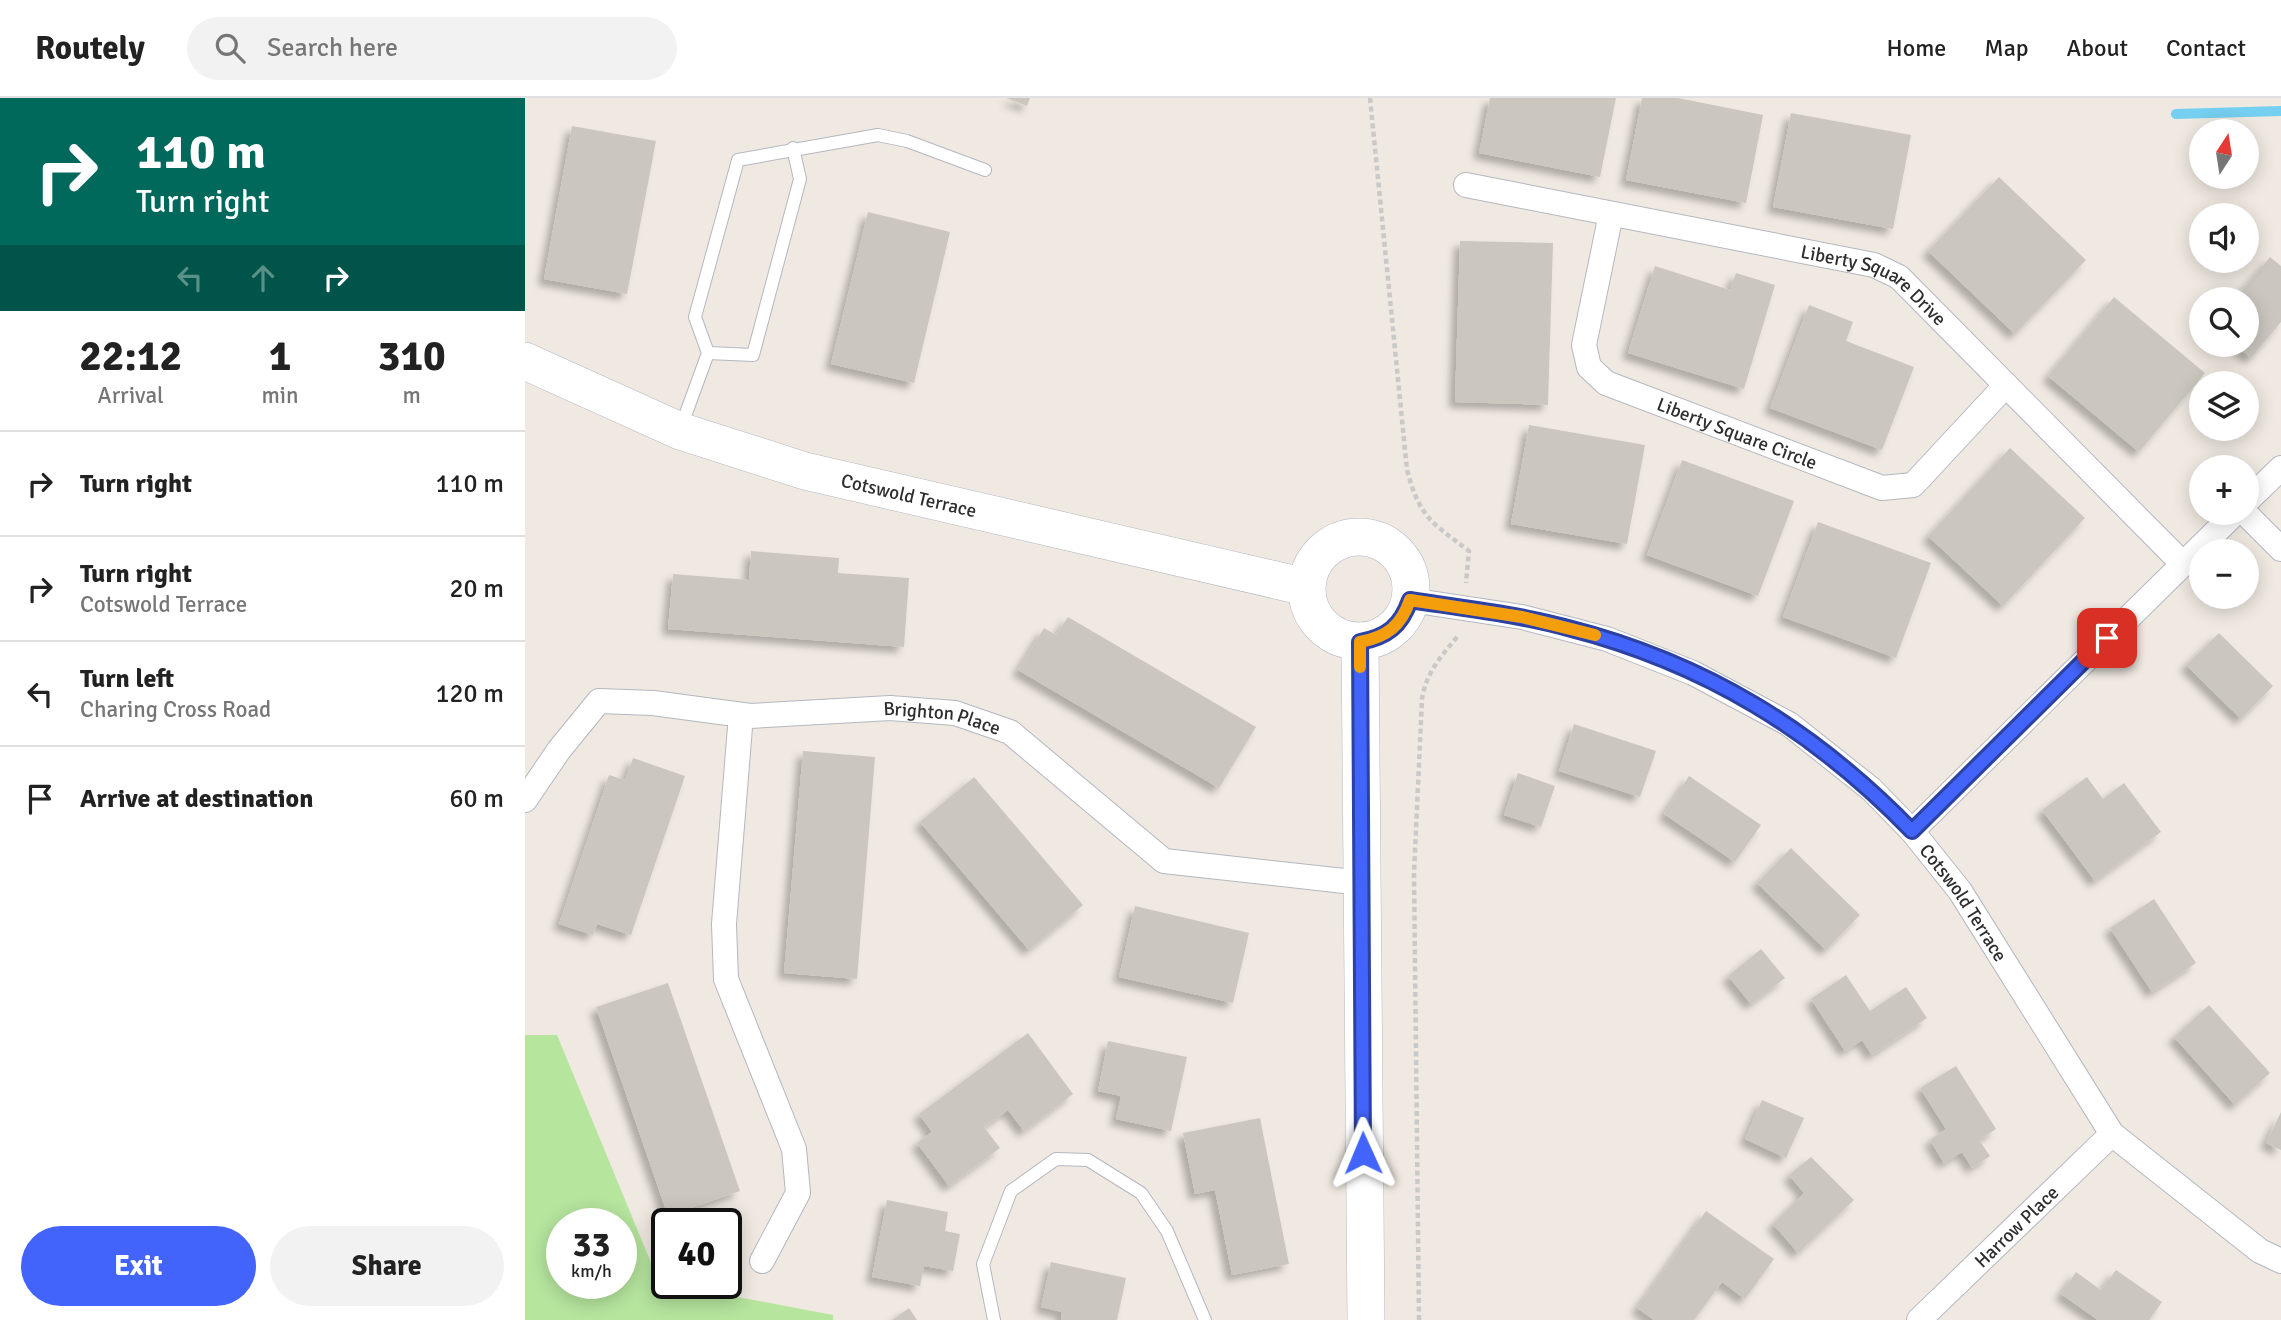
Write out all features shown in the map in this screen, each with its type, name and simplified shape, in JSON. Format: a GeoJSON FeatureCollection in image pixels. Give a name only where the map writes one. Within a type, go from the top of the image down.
{"type":"FeatureCollection","features":[{"type":"Feature","properties":{"kind":"street","name":"Liberty Square Drive"},"geometry":{"type":"LineString","coordinates":[[1466,185],[1874,265],[1899,277],[2183,564]]}},
{"type":"Feature","properties":{"kind":"street","name":"Liberty Square Circle"},"geometry":{"type":"LineString","coordinates":[[1611,214],[1584,345],[1589,368],[1606,383],[1882,488],[1913,485],[2006,385]]}},
{"type":"Feature","properties":{"kind":"street","name":"Cotswold Terrace"},"geometry":{"type":"LineString","coordinates":[[525,361],[680,430],[740,452],[840,480],[1306,587]]}},
{"type":"Feature","properties":{"kind":"street"},"geometry":{"type":"LineString","coordinates":[[2259,489],[2281,468]]}},
{"type":"Feature","properties":{"kind":"street"},"geometry":{"type":"LineString","coordinates":[[1912,831],[2223,525]]}},
{"type":"Feature","properties":{"kind":"street"},"geometry":{"type":"LineString","coordinates":[[2257,525],[2281,549]]}},
{"type":"Feature","properties":{"kind":"street"},"geometry":{"type":"LineString","coordinates":[[1365,537],[1382,542],[1396,552],[1411,582],[1410,600],[1404,616],[1392,630],[1377,639],[1360,642],[1327,631],[1315,619],[1308,603],[1306,587],[1310,570],[1319,555],[1332,544],[1348,538],[1365,537]]}},
{"type":"Feature","properties":{"kind":"street","name":"Cotswold Terrace"},"geometry":{"type":"LineString","coordinates":[[1410,600],[1522,617],[1607,639],[1649,653],[1721,686],[1789,724],[1871,789],[1912,831],[1960,891],[2112,1134],[2260,1251],[2281,1261]]}},
{"type":"Feature","properties":{"kind":"street"},"geometry":{"type":"LineString","coordinates":[[1360,642],[1366,1320]]}},
{"type":"Feature","properties":{"kind":"street","name":"Brighton Place"},"geometry":{"type":"LineString","coordinates":[[525,800],[559,750],[599,701],[653,703],[741,715],[891,708],[954,713],[1010,732],[1164,860],[1362,883]]}},
{"type":"Feature","properties":{"kind":"street"},"geometry":{"type":"LineString","coordinates":[[741,715],[724,924],[726,979],[794,1149],[798,1193],[762,1261]]}},
{"type":"Feature","properties":{"kind":"street","name":"Harrow Place"},"geometry":{"type":"LineString","coordinates":[[1919,1320],[2112,1134]]}},
{"type":"Feature","properties":{"kind":"lane"},"geometry":{"type":"LineString","coordinates":[[680,430],[708,353],[695,317],[738,160],[793,148],[878,135],[908,141],[985,170]]}},
{"type":"Feature","properties":{"kind":"lane"},"geometry":{"type":"LineString","coordinates":[[708,353],[753,355],[800,178],[793,148]]}},
{"type":"Feature","properties":{"kind":"lane"},"geometry":{"type":"LineString","coordinates":[[994,1320],[983,1264],[1011,1191],[1056,1159],[1088,1160],[1142,1193],[1167,1231],[1205,1320]]}},
{"type":"Feature","properties":{"kind":"path"},"geometry":{"type":"LineString","coordinates":[[1370,98],[1406,470],[1414,497],[1427,519],[1469,551],[1460,633],[1424,682],[1422,699],[1414,873],[1419,1320]]}},
{"type":"Feature","properties":{"kind":"green space"},"geometry":{"type":"Polygon","coordinates":[[[525,1035],[557,1035],[628,1208],[546,1208],[546,1299],[637,1299],[637,1229],[651,1263],[651,1299],[742,1298],[833,1315],[833,1320],[525,1320],[525,1035]]]}},
{"type":"Feature","properties":{"kind":"building"},"geometry":{"type":"Polygon","coordinates":[[[1006,98],[1030,98],[1027,106],[1006,98]]]}},
{"type":"Feature","properties":{"kind":"building"},"geometry":{"type":"Polygon","coordinates":[[[1490,98],[1616,98],[1600,177],[1479,153],[1490,98]]]}},
{"type":"Feature","properties":{"kind":"building"},"geometry":{"type":"Polygon","coordinates":[[[1642,98],[1678,98],[1763,115],[1746,203],[1626,180],[1642,98]]]}},
{"type":"Feature","properties":{"kind":"building"},"geometry":{"type":"Polygon","coordinates":[[[1791,113],[1911,135],[1893,229],[1773,207],[1791,113]]]}},
{"type":"Feature","properties":{"kind":"building"},"geometry":{"type":"Polygon","coordinates":[[[572,126],[656,141],[627,294],[544,279],[572,126]]]}},
{"type":"Feature","properties":{"kind":"building"},"geometry":{"type":"Polygon","coordinates":[[[1999,177],[2086,260],[2015,334],[1928,251],[1999,177]]]}},
{"type":"Feature","properties":{"kind":"building"},"geometry":{"type":"Polygon","coordinates":[[[868,212],[950,232],[914,383],[831,364],[868,212]]]}},
{"type":"Feature","properties":{"kind":"building"},"geometry":{"type":"Polygon","coordinates":[[[1460,241],[1553,243],[1548,405],[1455,402],[1460,241]]]}},
{"type":"Feature","properties":{"kind":"building"},"geometry":{"type":"Polygon","coordinates":[[[2270,257],[2281,266],[2281,322],[2259,348],[2259,287],[2245,287],[2270,257]]]}},
{"type":"Feature","properties":{"kind":"building"},"geometry":{"type":"Polygon","coordinates":[[[1655,266],[1730,290],[1736,273],[1775,285],[1744,389],[1628,353],[1655,266]]]}},
{"type":"Feature","properties":{"kind":"building"},"geometry":{"type":"Polygon","coordinates":[[[2114,297],[2203,371],[2189,371],[2189,392],[2139,452],[2048,376],[2114,297]]]}},
{"type":"Feature","properties":{"kind":"building"},"geometry":{"type":"Polygon","coordinates":[[[1809,305],[1853,322],[1846,341],[1914,367],[1882,450],[1770,408],[1809,305]]]}},
{"type":"Feature","properties":{"kind":"building"},"geometry":{"type":"Polygon","coordinates":[[[1529,425],[1645,445],[1627,544],[1511,524],[1529,425]]]}},
{"type":"Feature","properties":{"kind":"building"},"geometry":{"type":"Polygon","coordinates":[[[2010,448],[2085,518],[2003,606],[1928,536],[2010,448]]]}},
{"type":"Feature","properties":{"kind":"building"},"geometry":{"type":"Polygon","coordinates":[[[1682,460],[1794,501],[1758,596],[1647,555],[1682,460]]]}},
{"type":"Feature","properties":{"kind":"building"},"geometry":{"type":"Polygon","coordinates":[[[1818,522],[1931,563],[1896,658],[1783,617],[1818,522]]]}},
{"type":"Feature","properties":{"kind":"building"},"geometry":{"type":"Polygon","coordinates":[[[751,551],[839,558],[838,573],[909,578],[904,647],[668,629],[673,574],[749,580],[751,551]]]}},
{"type":"Feature","properties":{"kind":"building"},"geometry":{"type":"Polygon","coordinates":[[[1068,617],[1256,727],[1219,788],[1018,670],[1044,628],[1056,635],[1068,617]]]}},
{"type":"Feature","properties":{"kind":"building"},"geometry":{"type":"Polygon","coordinates":[[[2219,633],[2273,686],[2241,719],[2186,665],[2219,633]]]}},
{"type":"Feature","properties":{"kind":"building"},"geometry":{"type":"Polygon","coordinates":[[[1574,724],[1656,751],[1640,797],[1559,771],[1574,724]]]}},
{"type":"Feature","properties":{"kind":"building"},"geometry":{"type":"Polygon","coordinates":[[[803,751],[875,757],[857,979],[784,973],[803,751]]]}},
{"type":"Feature","properties":{"kind":"building"},"geometry":{"type":"Polygon","coordinates":[[[633,758],[685,776],[631,935],[597,924],[593,935],[559,924],[609,775],[625,780],[633,758]]]}},
{"type":"Feature","properties":{"kind":"building"},"geometry":{"type":"Polygon","coordinates":[[[1518,773],[1555,786],[1541,827],[1504,815],[1518,773]]]}},
{"type":"Feature","properties":{"kind":"building"},"geometry":{"type":"Polygon","coordinates":[[[1689,776],[1761,825],[1735,862],[1664,814],[1689,776]]]}},
{"type":"Feature","properties":{"kind":"building"},"geometry":{"type":"Polygon","coordinates":[[[974,777],[1083,905],[1029,950],[920,822],[974,777]]]}},
{"type":"Feature","properties":{"kind":"building"},"geometry":{"type":"Polygon","coordinates":[[[2087,777],[2103,799],[2124,783],[2161,832],[2095,881],[2042,810],[2087,777]]]}},
{"type":"Feature","properties":{"kind":"building"},"geometry":{"type":"Polygon","coordinates":[[[1791,848],[1860,915],[1826,950],[1757,883],[1791,848]]]}},
{"type":"Feature","properties":{"kind":"building"},"geometry":{"type":"Polygon","coordinates":[[[2154,899],[2196,963],[2152,992],[2110,928],[2154,899]]]}},
{"type":"Feature","properties":{"kind":"building"},"geometry":{"type":"Polygon","coordinates":[[[1135,906],[1249,933],[1233,1003],[1119,977],[1135,906]]]}},
{"type":"Feature","properties":{"kind":"building"},"geometry":{"type":"Polygon","coordinates":[[[1761,949],[1785,978],[1751,1004],[1728,976],[1761,949]]]}},
{"type":"Feature","properties":{"kind":"building"},"geometry":{"type":"Polygon","coordinates":[[[1846,975],[1870,1011],[1906,987],[1927,1018],[1872,1055],[1862,1040],[1845,1051],[1811,999],[1846,975]]]}},
{"type":"Feature","properties":{"kind":"building"},"geometry":{"type":"Polygon","coordinates":[[[668,983],[740,1191],[691,1208],[665,1208],[596,1007],[668,983]]]}},
{"type":"Feature","properties":{"kind":"building"},"geometry":{"type":"Polygon","coordinates":[[[2209,1005],[2270,1073],[2235,1105],[2174,1037],[2209,1005]]]}},
{"type":"Feature","properties":{"kind":"building"},"geometry":{"type":"Polygon","coordinates":[[[1028,1033],[1073,1094],[1024,1131],[1008,1110],[984,1127],[1000,1148],[949,1186],[917,1143],[932,1132],[919,1114],[1028,1033]]]}},
{"type":"Feature","properties":{"kind":"building"},"geometry":{"type":"Polygon","coordinates":[[[1108,1041],[1187,1057],[1171,1131],[1116,1119],[1121,1096],[1098,1091],[1108,1041]]]}},
{"type":"Feature","properties":{"kind":"building"},"geometry":{"type":"Polygon","coordinates":[[[1956,1066],[1996,1129],[1979,1140],[1990,1156],[1972,1168],[1962,1152],[1944,1163],[1930,1140],[1946,1129],[1920,1088],[1956,1066]]]}},
{"type":"Feature","properties":{"kind":"building"},"geometry":{"type":"Polygon","coordinates":[[[1762,1100],[1804,1118],[1786,1158],[1745,1139],[1762,1100]]]}},
{"type":"Feature","properties":{"kind":"building"},"geometry":{"type":"Polygon","coordinates":[[[2281,1112],[2281,1150],[2266,1143],[2281,1112]]]}},
{"type":"Feature","properties":{"kind":"building"},"geometry":{"type":"Polygon","coordinates":[[[1260,1118],[1289,1264],[1232,1275],[1215,1190],[1195,1194],[1183,1133],[1260,1118]]]}},
{"type":"Feature","properties":{"kind":"building"},"geometry":{"type":"Polygon","coordinates":[[[1811,1157],[1854,1200],[1798,1253],[1773,1224],[1804,1193],[1789,1175],[1811,1157]]]}},
{"type":"Feature","properties":{"kind":"building"},"geometry":{"type":"Polygon","coordinates":[[[887,1200],[948,1212],[945,1231],[960,1234],[953,1271],[924,1266],[920,1286],[872,1277],[887,1200]]]}},
{"type":"Feature","properties":{"kind":"building"},"geometry":{"type":"Polygon","coordinates":[[[1706,1211],[1774,1259],[1745,1299],[1722,1282],[1694,1320],[1654,1320],[1637,1308],[1706,1211]]]}},
{"type":"Feature","properties":{"kind":"building"},"geometry":{"type":"Polygon","coordinates":[[[1051,1262],[1126,1278],[1117,1320],[1061,1320],[1062,1312],[1041,1307],[1051,1262]]]}},
{"type":"Feature","properties":{"kind":"building"},"geometry":{"type":"Polygon","coordinates":[[[2116,1270],[2162,1302],[2149,1320],[2098,1320],[2061,1294],[2076,1272],[2101,1290],[2116,1270]]]}},
{"type":"Feature","properties":{"kind":"building"},"geometry":{"type":"Polygon","coordinates":[[[909,1308],[917,1320],[892,1320],[909,1308]]]}},
{"type":"Feature","properties":{"kind":"waterway"},"geometry":{"type":"LineString","coordinates":[[2176,114],[2281,111]]}},
{"type":"Feature","properties":{"kind":"slow traffic"},"geometry":{"type":"LineString","coordinates":[[1360,667],[1360,642],[1377,639],[1392,630],[1404,616],[1410,600],[1522,617],[1595,635]]}},
{"type":"Feature","properties":{"kind":"route"},"geometry":{"type":"LineString","coordinates":[[1363,1153],[1360,642],[1377,639],[1392,630],[1404,616],[1410,600],[1522,617],[1567,628],[1649,653],[1693,673],[1745,698],[1789,724],[1871,789],[1912,831],[2107,638]]}}]}
